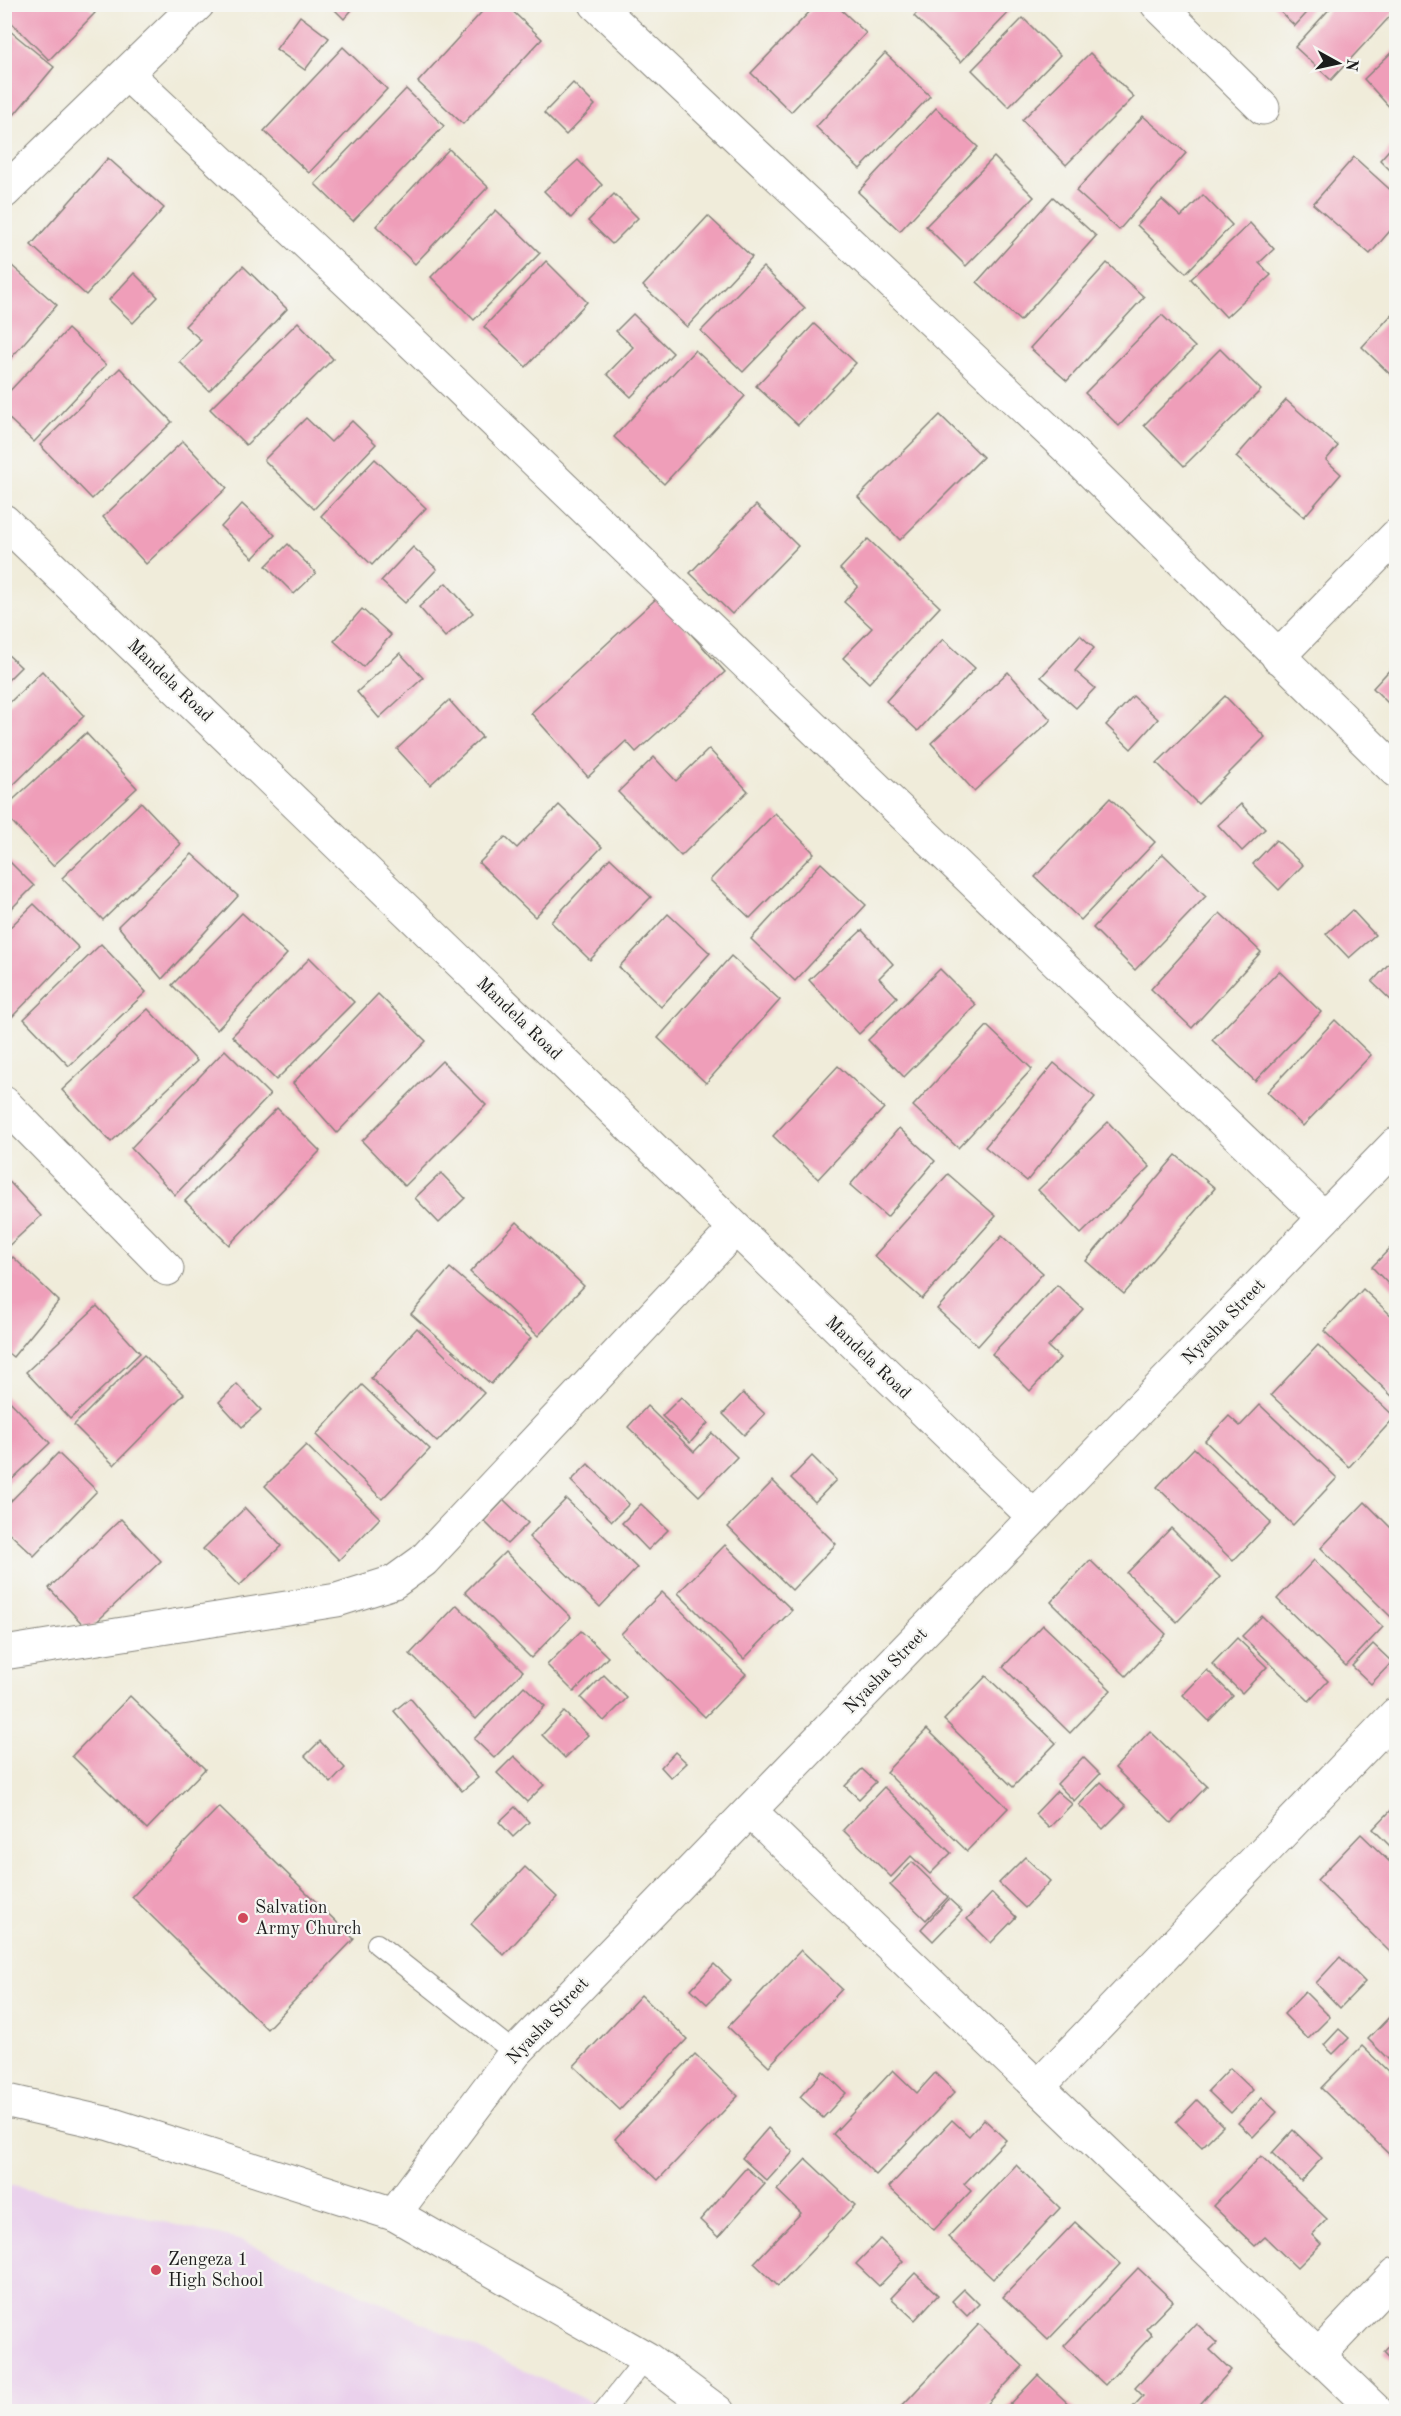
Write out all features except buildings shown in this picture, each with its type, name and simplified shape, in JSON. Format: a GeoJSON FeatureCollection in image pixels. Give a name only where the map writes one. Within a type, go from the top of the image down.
{"type":"FeatureCollection","features":[{"type":"Feature","properties":{"kind":"street"},"geometry":{"type":"LineString","coordinates":[[4,192],[128,75],[198,4]]}},
{"type":"Feature","properties":{"kind":"street"},"geometry":{"type":"LineString","coordinates":[[596,4],[1064,445],[1396,771]]}},
{"type":"Feature","properties":{"kind":"street"},"geometry":{"type":"LineString","coordinates":[[1157,4],[1263,108]]}},
{"type":"Feature","properties":{"kind":"street"},"geometry":{"type":"LineString","coordinates":[[128,75],[398,328],[1324,1218]]}},
{"type":"Feature","properties":{"kind":"street","name":"Mandela Road"},"geometry":{"type":"LineString","coordinates":[[4,521],[734,1230],[1034,1517]]}},
{"type":"Feature","properties":{"kind":"street"},"geometry":{"type":"LineString","coordinates":[[1278,657],[1396,536]]}},
{"type":"Feature","properties":{"kind":"street"},"geometry":{"type":"LineString","coordinates":[[4,1103],[167,1269]]}},
{"type":"Feature","properties":{"kind":"street","name":"Nyasha Street"},"geometry":{"type":"LineString","coordinates":[[394,2214],[515,2053],[1396,1144]]}},
{"type":"Feature","properties":{"kind":"street"},"geometry":{"type":"LineString","coordinates":[[5,1652],[337,1600],[394,1582],[423,1561],[734,1230]]}},
{"type":"Feature","properties":{"kind":"street"},"geometry":{"type":"LineString","coordinates":[[1038,2087],[1396,1714]]}},
{"type":"Feature","properties":{"kind":"street"},"geometry":{"type":"LineString","coordinates":[[750,1811],[1377,2412]]}},
{"type":"Feature","properties":{"kind":"street"},"geometry":{"type":"LineString","coordinates":[[4,2100],[110,2124],[394,2214],[646,2358],[718,2412]]}},
{"type":"Feature","properties":{"kind":"street"},"geometry":{"type":"LineString","coordinates":[[1318,2356],[1396,2274]]}},
{"type":"Feature","properties":{"kind":"lane"},"geometry":{"type":"LineString","coordinates":[[376,1944],[515,2053]]}},
{"type":"Feature","properties":{"kind":"lane"},"geometry":{"type":"LineString","coordinates":[[603,2412],[646,2358]]}},
{"type":"Feature","properties":{"kind":"shaded area","name":"Zengeza 1 High School"},"geometry":{"type":"Polygon","coordinates":[[[5,2184],[243,2241],[373,2299],[609,2411],[5,2412],[5,2184]]]}},
{"type":"Feature","properties":{"kind":"place","name":"Salvation Army Church"},"geometry":{"type":"Point","coordinates":[243,1918]}},
{"type":"Feature","properties":{"kind":"place","name":"Zengeza 1 High School"},"geometry":{"type":"Point","coordinates":[156,2270]}}]}
